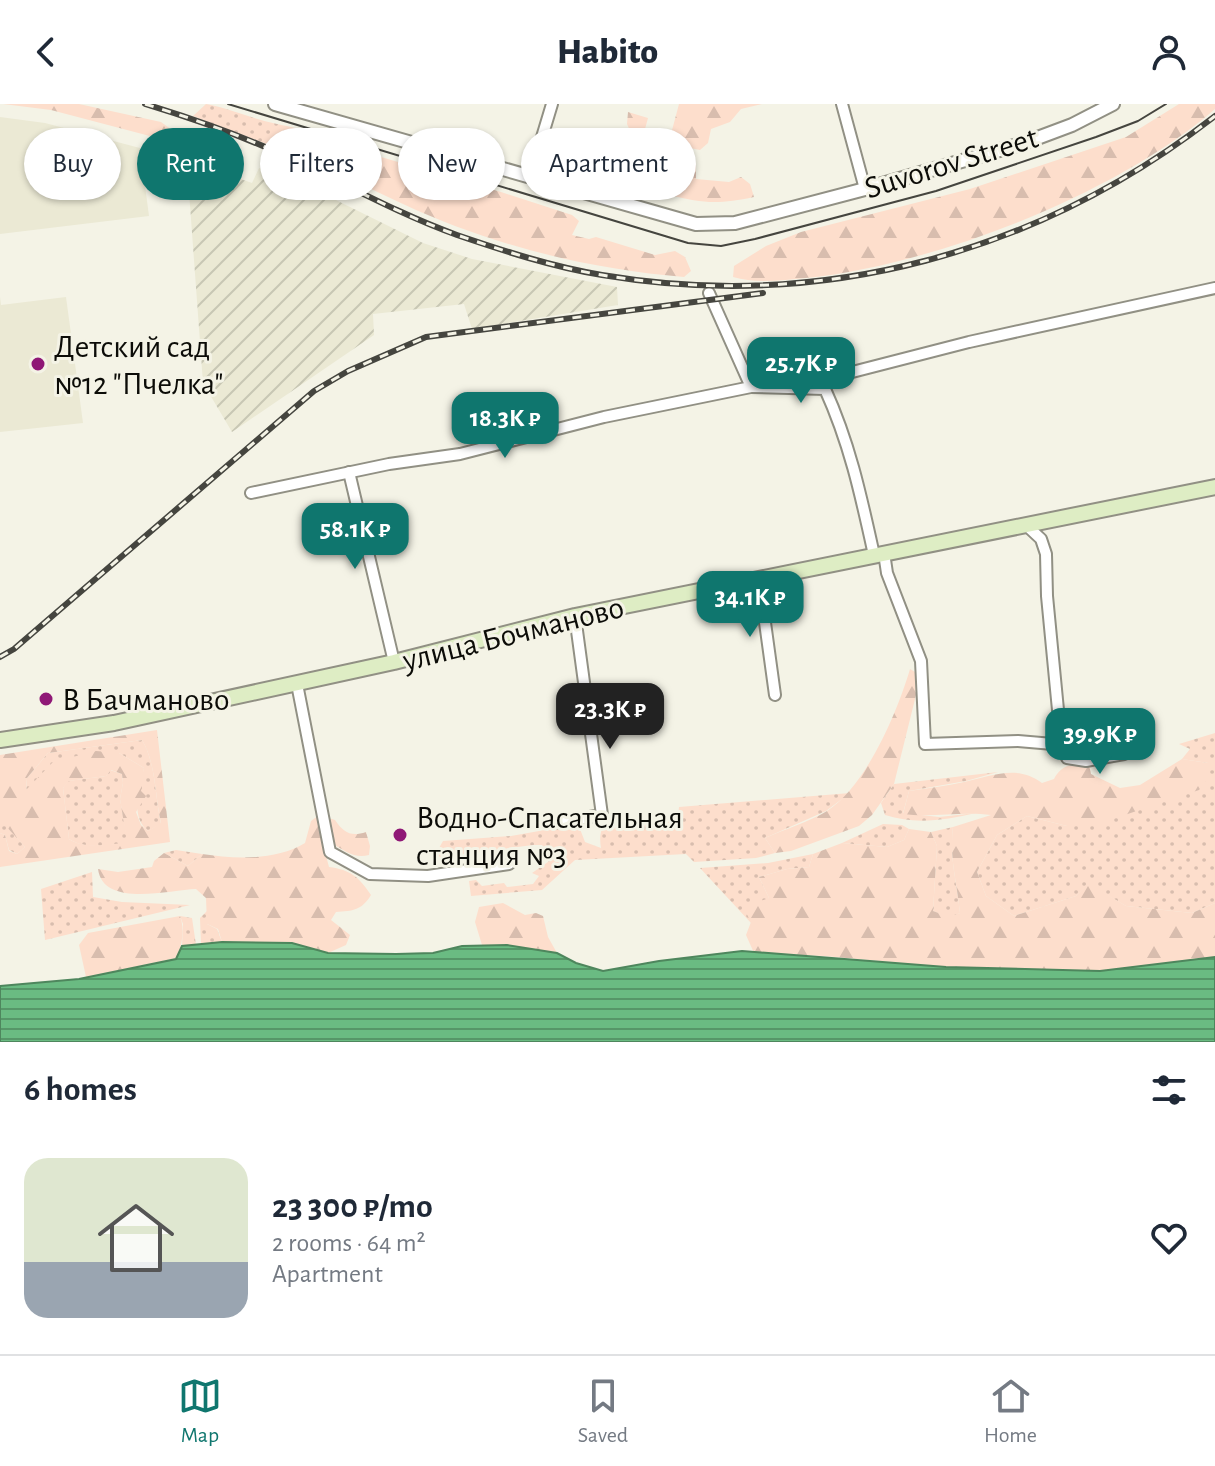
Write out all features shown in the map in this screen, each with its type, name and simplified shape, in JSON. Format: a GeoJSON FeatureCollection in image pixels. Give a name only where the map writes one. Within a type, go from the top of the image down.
{"type":"FeatureCollection","features":[{"type":"Feature","properties":{"kind":"main road","name":"улица Бочманово"},"geometry":{"type":"LineString","coordinates":[[0,740],[114,723],[394,662],[575,616],[1215,487]]}},
{"type":"Feature","properties":{"kind":"street","name":"Suvorov Street"},"geometry":{"type":"LineString","coordinates":[[275,104],[521,174]]}},
{"type":"Feature","properties":{"kind":"street"},"geometry":{"type":"LineString","coordinates":[[545,128],[552,104]]}},
{"type":"Feature","properties":{"kind":"street"},"geometry":{"type":"LineString","coordinates":[[842,104],[865,189]]}},
{"type":"Feature","properties":{"kind":"street","name":"Suvorov Street"},"geometry":{"type":"LineString","coordinates":[[611,200],[696,224],[735,223],[1024,143],[1072,125],[1108,105]]}},
{"type":"Feature","properties":{"kind":"street"},"geometry":{"type":"LineString","coordinates":[[1061,741],[1053,744],[1018,741],[925,744],[921,661],[879,554],[843,428],[825,389],[825,379],[969,342],[1215,288]]}},
{"type":"Feature","properties":{"kind":"street"},"geometry":{"type":"LineString","coordinates":[[709,293],[751,387]]}},
{"type":"Feature","properties":{"kind":"street"},"geometry":{"type":"LineString","coordinates":[[251,493],[349,472],[460,454],[604,417],[751,387],[825,389]]}},
{"type":"Feature","properties":{"kind":"street"},"geometry":{"type":"LineString","coordinates":[[349,472],[394,662]]}},
{"type":"Feature","properties":{"kind":"street"},"geometry":{"type":"LineString","coordinates":[[1026,525],[1041,539],[1046,554],[1061,741],[1067,758],[1086,761],[1124,754],[1128,747],[1126,739]]}},
{"type":"Feature","properties":{"kind":"street"},"geometry":{"type":"LineString","coordinates":[[759,579],[775,695]]}},
{"type":"Feature","properties":{"kind":"street"},"geometry":{"type":"LineString","coordinates":[[553,823],[602,815],[575,616]]}},
{"type":"Feature","properties":{"kind":"street"},"geometry":{"type":"LineString","coordinates":[[297,684],[330,852],[370,874],[428,876],[509,864]]}},
{"type":"Feature","properties":{"kind":"shaded area"},"geometry":{"type":"Polygon","coordinates":[[[0,117],[64,128],[24,128],[24,200],[121,200],[121,143],[137,147],[137,200],[147,200],[149,216],[0,234],[0,117]]]}},
{"type":"Feature","properties":{"kind":"shaded area"},"geometry":{"type":"Polygon","coordinates":[[[259,168],[260,200],[336,200],[423,243],[472,259],[617,287],[618,305],[472,329],[464,304],[373,314],[374,335],[232,432],[203,383],[190,200],[244,200],[244,180],[252,183],[259,168]]]}},
{"type":"Feature","properties":{"kind":"shaded area","name":"Детский сад №12 \"Пчелка\""},"geometry":{"type":"Polygon","coordinates":[[[0,297],[1,305],[66,297],[83,423],[0,432],[0,297]]]}},
{"type":"Feature","properties":{"kind":"shaded area"},"geometry":{"type":"Polygon","coordinates":[[[222,942],[292,943],[328,953],[396,954],[433,953],[462,946],[507,945],[557,953],[603,971],[742,951],[946,967],[1100,971],[1215,957],[1215,1042],[0,1042],[0,986],[79,979],[176,959],[182,946],[222,942]]]}},
{"type":"Feature","properties":{"kind":"green space"},"geometry":{"type":"Polygon","coordinates":[[[3,104],[79,104],[161,122],[169,128],[137,128],[137,133],[51,110],[3,104]]]}},
{"type":"Feature","properties":{"kind":"green space"},"geometry":{"type":"Polygon","coordinates":[[[206,104],[295,128],[260,128],[260,141],[244,135],[244,128],[225,128],[193,116],[206,104]]]}},
{"type":"Feature","properties":{"kind":"green space"},"geometry":{"type":"Polygon","coordinates":[[[679,104],[762,104],[741,109],[730,122],[711,129],[708,143],[700,150],[696,149],[696,128],[673,128],[679,104]]]}},
{"type":"Feature","properties":{"kind":"green space"},"geometry":{"type":"Polygon","coordinates":[[[1179,104],[1215,104],[1215,109],[1175,140],[1128,169],[1022,220],[911,258],[857,270],[779,280],[733,277],[734,266],[766,246],[801,232],[970,189],[1126,137],[1179,104]]]}},
{"type":"Feature","properties":{"kind":"green space"},"geometry":{"type":"Polygon","coordinates":[[[628,112],[648,118],[645,128],[629,128],[627,124],[628,112]]]}},
{"type":"Feature","properties":{"kind":"green space"},"geometry":{"type":"Polygon","coordinates":[[[382,157],[398,162],[398,200],[505,200],[505,193],[572,215],[579,221],[572,235],[589,239],[596,237],[655,255],[675,251],[685,257],[691,271],[684,277],[648,273],[540,253],[471,232],[382,194],[382,157]]]}},
{"type":"Feature","properties":{"kind":"green space"},"geometry":{"type":"Polygon","coordinates":[[[741,177],[750,184],[754,197],[722,202],[692,200],[696,200],[696,179],[729,182],[741,177]]]}},
{"type":"Feature","properties":{"kind":"green space"},"geometry":{"type":"Polygon","coordinates":[[[910,669],[915,672],[916,695],[894,784],[872,815],[859,826],[791,851],[775,853],[765,838],[827,811],[855,784],[888,727],[910,669]]]}},
{"type":"Feature","properties":{"kind":"green space"},"geometry":{"type":"Polygon","coordinates":[[[157,730],[170,842],[0,867],[0,833],[5,835],[9,851],[17,854],[25,847],[5,825],[0,825],[0,755],[157,730]],[[142,740],[48,753],[27,778],[26,790],[53,762],[96,751],[119,753],[144,768],[141,791],[146,796],[136,812],[141,825],[148,831],[161,823],[153,770],[142,740]],[[111,770],[106,776],[69,781],[63,788],[69,839],[89,845],[127,842],[120,799],[122,774],[111,770]]]}},
{"type":"Feature","properties":{"kind":"green space"},"geometry":{"type":"Polygon","coordinates":[[[1215,733],[1215,903],[1192,913],[1126,906],[1088,884],[1076,896],[1014,916],[986,896],[977,872],[997,835],[1027,816],[1067,826],[1208,763],[1182,759],[1190,749],[1179,744],[1215,733]]]}},
{"type":"Feature","properties":{"kind":"green space"},"geometry":{"type":"Polygon","coordinates":[[[142,740],[153,770],[161,824],[148,831],[142,825],[138,810],[138,793],[144,768],[119,753],[26,792],[27,778],[48,753],[142,740]]]}},
{"type":"Feature","properties":{"kind":"green space"},"geometry":{"type":"Polygon","coordinates":[[[1182,759],[1208,763],[1210,776],[1199,790],[1092,826],[1067,826],[1027,816],[997,835],[977,872],[986,896],[1014,916],[1076,896],[1088,883],[1126,906],[1192,913],[1215,903],[1215,957],[1100,971],[946,967],[754,953],[746,935],[751,922],[743,907],[769,898],[759,877],[809,867],[813,854],[842,843],[887,847],[904,840],[909,829],[931,832],[937,846],[933,911],[949,917],[960,913],[953,859],[953,827],[991,815],[903,814],[909,791],[1004,773],[1023,774],[1042,783],[1054,779],[1068,766],[1089,763],[1091,774],[1120,788],[1140,785],[1182,759]]]}},
{"type":"Feature","properties":{"kind":"green space"},"geometry":{"type":"Polygon","coordinates":[[[110,770],[122,774],[120,799],[128,843],[82,845],[69,839],[63,788],[68,781],[106,776],[110,770]]]}},
{"type":"Feature","properties":{"kind":"green space"},"geometry":{"type":"Polygon","coordinates":[[[998,772],[909,791],[903,813],[939,817],[976,813],[942,819],[908,820],[885,815],[881,803],[894,784],[998,772]]]}},
{"type":"Feature","properties":{"kind":"green space"},"geometry":{"type":"Polygon","coordinates":[[[850,793],[826,811],[765,838],[775,853],[756,858],[694,862],[686,854],[575,860],[542,890],[471,896],[469,881],[476,880],[482,886],[533,884],[539,876],[532,873],[548,862],[550,854],[542,845],[441,857],[435,855],[443,841],[511,836],[567,826],[580,829],[585,842],[601,848],[603,826],[610,819],[671,817],[678,816],[679,807],[850,793]]]}},
{"type":"Feature","properties":{"kind":"green space"},"geometry":{"type":"Polygon","coordinates":[[[319,815],[335,820],[348,833],[366,832],[370,846],[369,855],[364,856],[350,854],[333,844],[325,852],[329,867],[354,875],[371,895],[356,909],[336,912],[331,920],[350,935],[346,945],[328,953],[292,943],[222,942],[218,929],[207,924],[206,898],[196,889],[124,893],[112,889],[103,881],[98,869],[118,872],[152,867],[164,853],[188,866],[202,854],[241,857],[281,853],[305,843],[311,821],[319,815]]]}},
{"type":"Feature","properties":{"kind":"green space"},"geometry":{"type":"Polygon","coordinates":[[[5,824],[25,847],[17,854],[9,850],[5,835],[0,833],[0,825],[5,824]]]}},
{"type":"Feature","properties":{"kind":"green space"},"geometry":{"type":"Polygon","coordinates":[[[883,824],[902,825],[909,829],[904,840],[887,847],[842,843],[883,824]]]}},
{"type":"Feature","properties":{"kind":"green space"},"geometry":{"type":"Polygon","coordinates":[[[953,827],[953,859],[960,913],[949,918],[933,911],[937,846],[931,832],[953,827]]]}},
{"type":"Feature","properties":{"kind":"green space"},"geometry":{"type":"Polygon","coordinates":[[[176,850],[202,854],[188,866],[164,853],[176,850]]]}},
{"type":"Feature","properties":{"kind":"green space"},"geometry":{"type":"Polygon","coordinates":[[[813,854],[809,867],[759,877],[769,898],[751,923],[700,868],[768,863],[813,854]]]}},
{"type":"Feature","properties":{"kind":"green space"},"geometry":{"type":"Polygon","coordinates":[[[92,872],[93,897],[122,902],[190,905],[45,940],[41,889],[92,872]]]}},
{"type":"Feature","properties":{"kind":"green space"},"geometry":{"type":"Polygon","coordinates":[[[503,903],[525,915],[536,913],[543,916],[548,937],[557,953],[507,945],[482,945],[475,922],[479,907],[503,903]]]}},
{"type":"Feature","properties":{"kind":"green space"},"geometry":{"type":"Polygon","coordinates":[[[208,910],[207,924],[217,929],[222,942],[201,944],[200,918],[208,910]]]}},
{"type":"Feature","properties":{"kind":"green space"},"geometry":{"type":"Polygon","coordinates":[[[180,916],[192,918],[196,945],[182,946],[183,924],[180,916]]]}},
{"type":"Feature","properties":{"kind":"green space"},"geometry":{"type":"Polygon","coordinates":[[[180,916],[182,937],[177,958],[86,977],[79,945],[88,933],[180,916]]]}},
{"type":"Feature","properties":{"kind":"tram line"},"geometry":{"type":"LineString","coordinates":[[228,104],[688,243],[721,246],[936,191],[1096,137],[1138,121],[1166,104]]}},
{"type":"Feature","properties":{"kind":"railway"},"geometry":{"type":"LineString","coordinates":[[145,104],[248,140],[434,226],[529,258],[602,275],[685,284],[766,285],[847,277],[925,261],[1002,236],[1076,204],[1147,164],[1215,116]]}},
{"type":"Feature","properties":{"kind":"railway"},"geometry":{"type":"LineString","coordinates":[[0,657],[14,649],[314,391],[348,371],[426,337],[763,293]]}},
{"type":"Feature","properties":{"kind":"place","name":"Детский сад №12 \"Пчелка\""},"geometry":{"type":"Point","coordinates":[38,364]}},
{"type":"Feature","properties":{"kind":"place","name":"В Бачманово"},"geometry":{"type":"Point","coordinates":[46,699]}},
{"type":"Feature","properties":{"kind":"place","name":"Водно-Спасательная станция №3"},"geometry":{"type":"Point","coordinates":[400,835]}}]}
